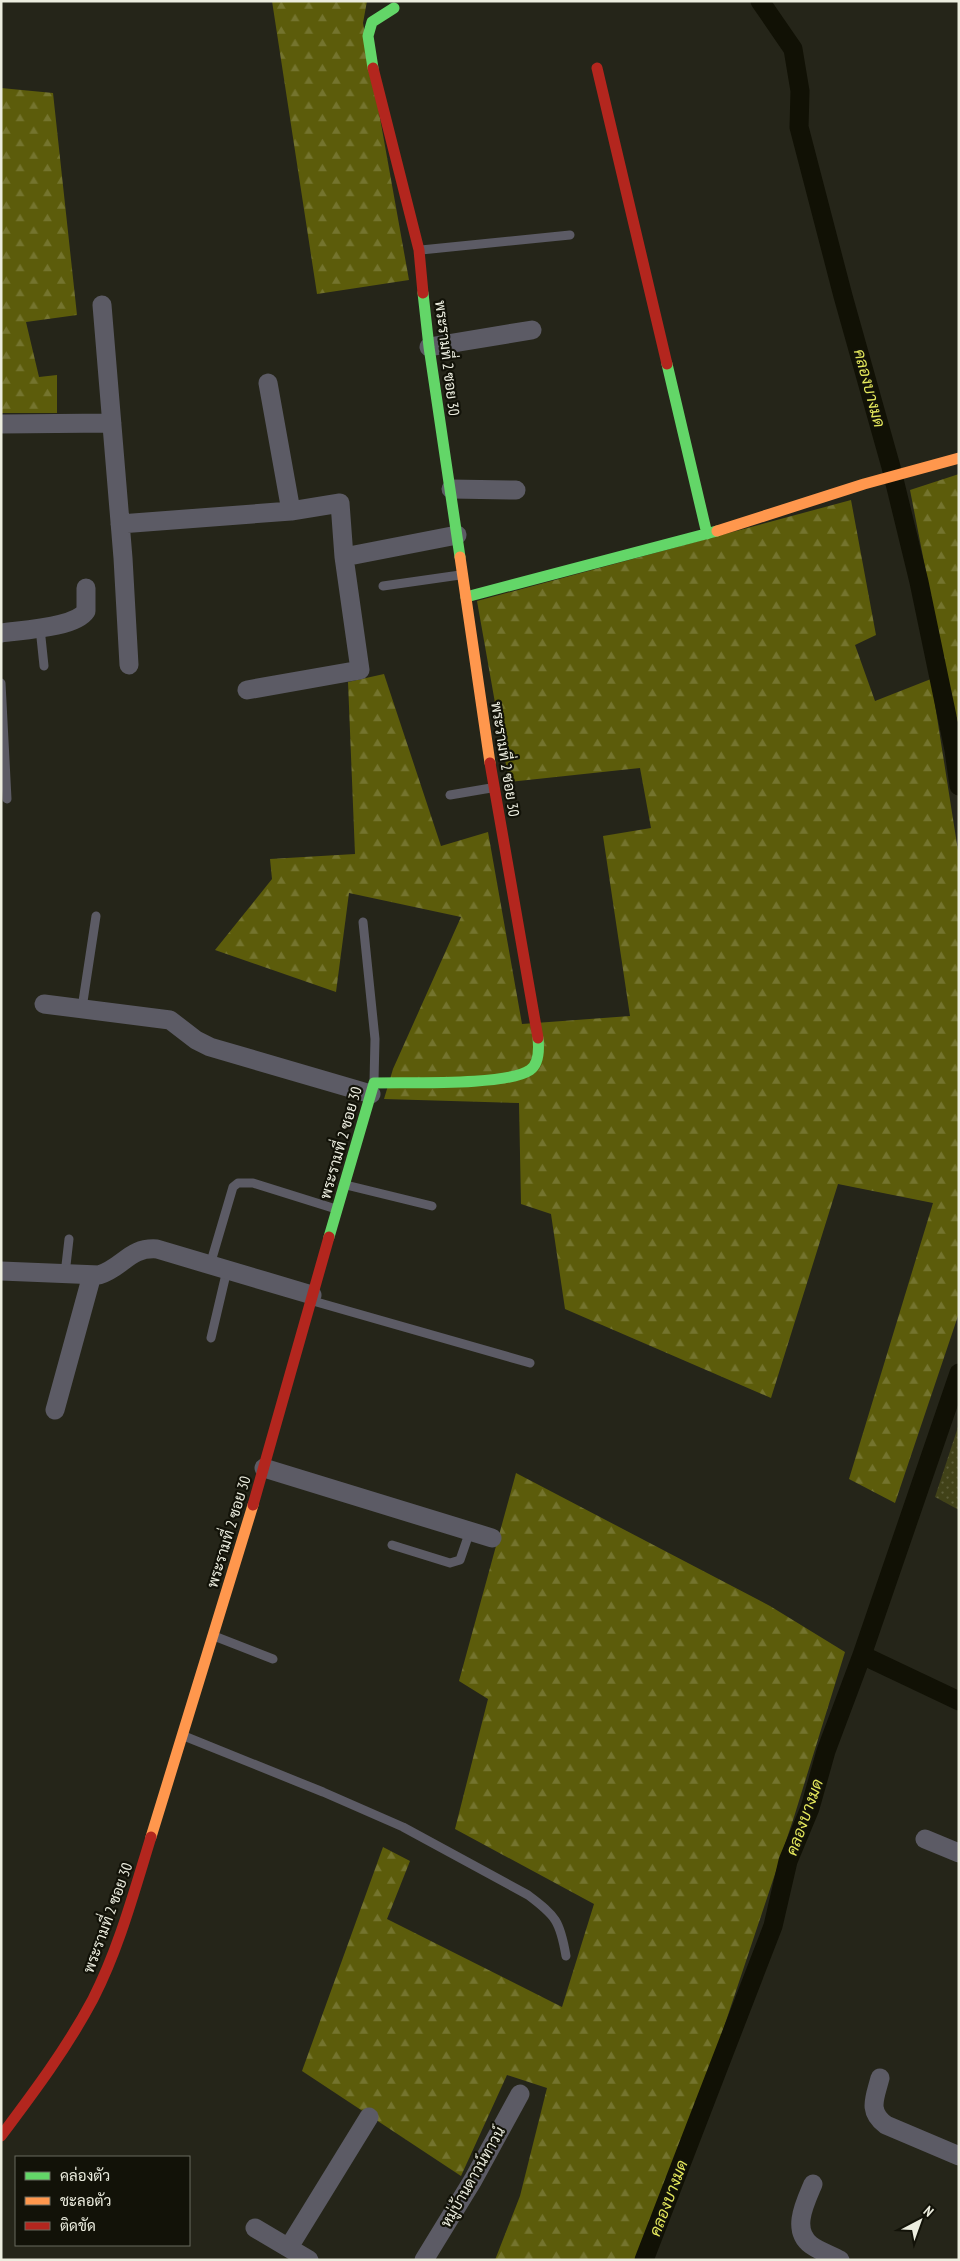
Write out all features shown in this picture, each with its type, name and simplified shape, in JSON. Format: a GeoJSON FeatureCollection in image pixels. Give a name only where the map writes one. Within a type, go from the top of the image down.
{"type":"FeatureCollection","features":[{"type":"Feature","properties":{"kind":"street","name":"พระรามที่ 2 ซอย 30"},"geometry":{"type":"LineString","coordinates":[[1,2136],[50,2071],[94,1999],[123,1928],[264,1468],[372,1089],[519,1076],[530,1070],[537,1060],[539,1045],[494,787],[429,347],[419,250],[376,83],[368,36],[372,22],[394,8]]}},
{"type":"Feature","properties":{"kind":"street"},"geometry":{"type":"LineString","coordinates":[[597,68],[707,534]]}},
{"type":"Feature","properties":{"kind":"street"},"geometry":{"type":"LineString","coordinates":[[102,305],[120,524],[129,665]]}},
{"type":"Feature","properties":{"kind":"street"},"geometry":{"type":"LineString","coordinates":[[429,347],[532,330]]}},
{"type":"Feature","properties":{"kind":"street"},"geometry":{"type":"LineString","coordinates":[[268,383],[291,511]]}},
{"type":"Feature","properties":{"kind":"street"},"geometry":{"type":"LineString","coordinates":[[1,424],[112,423]]}},
{"type":"Feature","properties":{"kind":"street"},"geometry":{"type":"LineString","coordinates":[[466,597],[707,534],[875,481],[959,458]]}},
{"type":"Feature","properties":{"kind":"street"},"geometry":{"type":"LineString","coordinates":[[450,489],[516,490]]}},
{"type":"Feature","properties":{"kind":"street"},"geometry":{"type":"LineString","coordinates":[[120,524],[291,511],[340,504],[344,557],[360,670],[247,690]]}},
{"type":"Feature","properties":{"kind":"street"},"geometry":{"type":"LineString","coordinates":[[344,557],[457,535]]}},
{"type":"Feature","properties":{"kind":"street"},"geometry":{"type":"LineString","coordinates":[[1,633],[40,628],[78,619],[86,612],[86,588]]}},
{"type":"Feature","properties":{"kind":"street"},"geometry":{"type":"LineString","coordinates":[[44,1004],[170,1020],[196,1040],[210,1047],[372,1089]]}},
{"type":"Feature","properties":{"kind":"street"},"geometry":{"type":"LineString","coordinates":[[1,1271],[99,1275],[110,1271],[135,1252],[144,1248],[157,1249],[219,1267],[311,1298]]}},
{"type":"Feature","properties":{"kind":"street"},"geometry":{"type":"LineString","coordinates":[[55,1410],[92,1275]]}},
{"type":"Feature","properties":{"kind":"street"},"geometry":{"type":"LineString","coordinates":[[264,1468],[492,1538]]}},
{"type":"Feature","properties":{"kind":"street"},"geometry":{"type":"LineString","coordinates":[[925,1839],[959,1853]]}},
{"type":"Feature","properties":{"kind":"street"},"geometry":{"type":"LineString","coordinates":[[880,2078],[873,2106],[877,2119],[886,2125],[959,2156]]}},
{"type":"Feature","properties":{"kind":"street","name":"หมู่บ้านดาวน์ทาวน์"},"geometry":{"type":"LineString","coordinates":[[424,2260],[472,2180],[520,2094]]}},
{"type":"Feature","properties":{"kind":"street"},"geometry":{"type":"LineString","coordinates":[[289,2247],[369,2117]]}},
{"type":"Feature","properties":{"kind":"street"},"geometry":{"type":"LineString","coordinates":[[813,2184],[804,2204],[800,2224],[803,2236],[811,2245],[840,2260]]}},
{"type":"Feature","properties":{"kind":"street"},"geometry":{"type":"LineString","coordinates":[[255,2228],[309,2260]]}},
{"type":"Feature","properties":{"kind":"lane"},"geometry":{"type":"LineString","coordinates":[[419,250],[570,235]]}},
{"type":"Feature","properties":{"kind":"lane"},"geometry":{"type":"LineString","coordinates":[[383,586],[463,574]]}},
{"type":"Feature","properties":{"kind":"lane"},"geometry":{"type":"LineString","coordinates":[[40,628],[44,666]]}},
{"type":"Feature","properties":{"kind":"lane"},"geometry":{"type":"LineString","coordinates":[[1,684],[7,799]]}},
{"type":"Feature","properties":{"kind":"lane"},"geometry":{"type":"LineString","coordinates":[[450,795],[494,787]]}},
{"type":"Feature","properties":{"kind":"lane"},"geometry":{"type":"LineString","coordinates":[[82,1008],[96,916]]}},
{"type":"Feature","properties":{"kind":"lane"},"geometry":{"type":"LineString","coordinates":[[363,922],[375,1039],[372,1089]]}},
{"type":"Feature","properties":{"kind":"lane"},"geometry":{"type":"LineString","coordinates":[[210,1338],[219,1267],[233,1187],[238,1183],[253,1183],[338,1209]]}},
{"type":"Feature","properties":{"kind":"lane"},"geometry":{"type":"LineString","coordinates":[[345,1185],[432,1206]]}},
{"type":"Feature","properties":{"kind":"lane"},"geometry":{"type":"LineString","coordinates":[[65,1274],[69,1240]]}},
{"type":"Feature","properties":{"kind":"lane"},"geometry":{"type":"LineString","coordinates":[[311,1298],[530,1363]]}},
{"type":"Feature","properties":{"kind":"lane"},"geometry":{"type":"LineString","coordinates":[[392,1545],[450,1563],[456,1562],[460,1560],[470,1531]]}},
{"type":"Feature","properties":{"kind":"lane"},"geometry":{"type":"LineString","coordinates":[[213,1636],[272,1659]]}},
{"type":"Feature","properties":{"kind":"lane"},"geometry":{"type":"LineString","coordinates":[[183,1736],[323,1792],[403,1827],[528,1895],[545,1907],[557,1920],[562,1933],[566,1956]]}},
{"type":"Feature","properties":{"kind":"shaded area"},"geometry":{"type":"Polygon","coordinates":[[[959,1424],[959,1510],[935,1497],[959,1424]]]}},
{"type":"Feature","properties":{"kind":"green space"},"geometry":{"type":"Polygon","coordinates":[[[272,1],[367,1],[363,23],[409,280],[317,294],[272,1]]]}},
{"type":"Feature","properties":{"kind":"green space"},"geometry":{"type":"Polygon","coordinates":[[[1,88],[53,93],[77,315],[26,322],[39,377],[57,375],[57,413],[1,413],[1,88]]]}},
{"type":"Feature","properties":{"kind":"green space"},"geometry":{"type":"Polygon","coordinates":[[[959,474],[959,741],[910,490],[959,474]]]}},
{"type":"Feature","properties":{"kind":"green space"},"geometry":{"type":"Polygon","coordinates":[[[851,500],[876,635],[855,645],[875,701],[931,679],[959,857],[959,1313],[895,1503],[849,1479],[933,1203],[838,1184],[771,1398],[565,1309],[551,1214],[521,1204],[519,1103],[384,1099],[393,1069],[461,917],[349,893],[336,992],[215,950],[272,879],[270,859],[355,854],[348,682],[384,674],[441,846],[488,832],[522,1024],[630,1016],[603,836],[651,828],[640,768],[509,782],[477,601],[851,500]]]}},
{"type":"Feature","properties":{"kind":"green space"},"geometry":{"type":"Polygon","coordinates":[[[516,1473],[770,1606],[845,1652],[794,1817],[719,2042],[635,2260],[495,2260],[520,2196],[547,2088],[507,2075],[461,2176],[302,2071],[383,1847],[410,1861],[387,1919],[562,2007],[594,1904],[455,1829],[488,1699],[459,1681],[516,1473]]]}},
{"type":"Feature","properties":{"kind":"waterway","name":"คลองบางมด"},"geometry":{"type":"LineString","coordinates":[[760,1],[793,49],[800,91],[799,127],[843,296],[891,467],[919,582],[954,750],[959,786]]}},
{"type":"Feature","properties":{"kind":"waterway","name":"คลองบางมด"},"geometry":{"type":"LineString","coordinates":[[644,2260],[773,1926],[788,1861],[810,1808],[826,1751],[862,1655],[959,1373]]}},
{"type":"Feature","properties":{"kind":"waterway"},"geometry":{"type":"LineString","coordinates":[[862,1655],[959,1701]]}},
{"type":"Feature","properties":{"kind":"traffic: fast"},"geometry":{"type":"LineString","coordinates":[[373,68],[368,36],[372,22],[394,8]]}},
{"type":"Feature","properties":{"kind":"traffic: fast"},"geometry":{"type":"LineString","coordinates":[[423,293],[429,347],[460,557]]}},
{"type":"Feature","properties":{"kind":"traffic: fast"},"geometry":{"type":"LineString","coordinates":[[667,364],[707,534]]}},
{"type":"Feature","properties":{"kind":"traffic: fast"},"geometry":{"type":"LineString","coordinates":[[466,597],[717,531]]}},
{"type":"Feature","properties":{"kind":"traffic: fast"},"geometry":{"type":"LineString","coordinates":[[329,1237],[374,1083],[479,1081],[518,1075],[530,1070],[535,1064],[537,1060],[538,1038]]}},
{"type":"Feature","properties":{"kind":"traffic: slow"},"geometry":{"type":"LineString","coordinates":[[717,531],[864,484],[959,458]]}},
{"type":"Feature","properties":{"kind":"traffic: slow"},"geometry":{"type":"LineString","coordinates":[[460,557],[490,763]]}},
{"type":"Feature","properties":{"kind":"traffic: slow"},"geometry":{"type":"LineString","coordinates":[[151,1837],[253,1505]]}},
{"type":"Feature","properties":{"kind":"traffic: jam"},"geometry":{"type":"LineString","coordinates":[[373,68],[419,250],[423,293]]}},
{"type":"Feature","properties":{"kind":"traffic: jam"},"geometry":{"type":"LineString","coordinates":[[597,68],[667,364]]}},
{"type":"Feature","properties":{"kind":"traffic: jam"},"geometry":{"type":"LineString","coordinates":[[490,763],[538,1038]]}},
{"type":"Feature","properties":{"kind":"traffic: jam"},"geometry":{"type":"LineString","coordinates":[[253,1505],[329,1237]]}},
{"type":"Feature","properties":{"kind":"traffic: jam"},"geometry":{"type":"LineString","coordinates":[[1,2136],[61,2052],[93,1999],[111,1960],[151,1837]]}}]}
